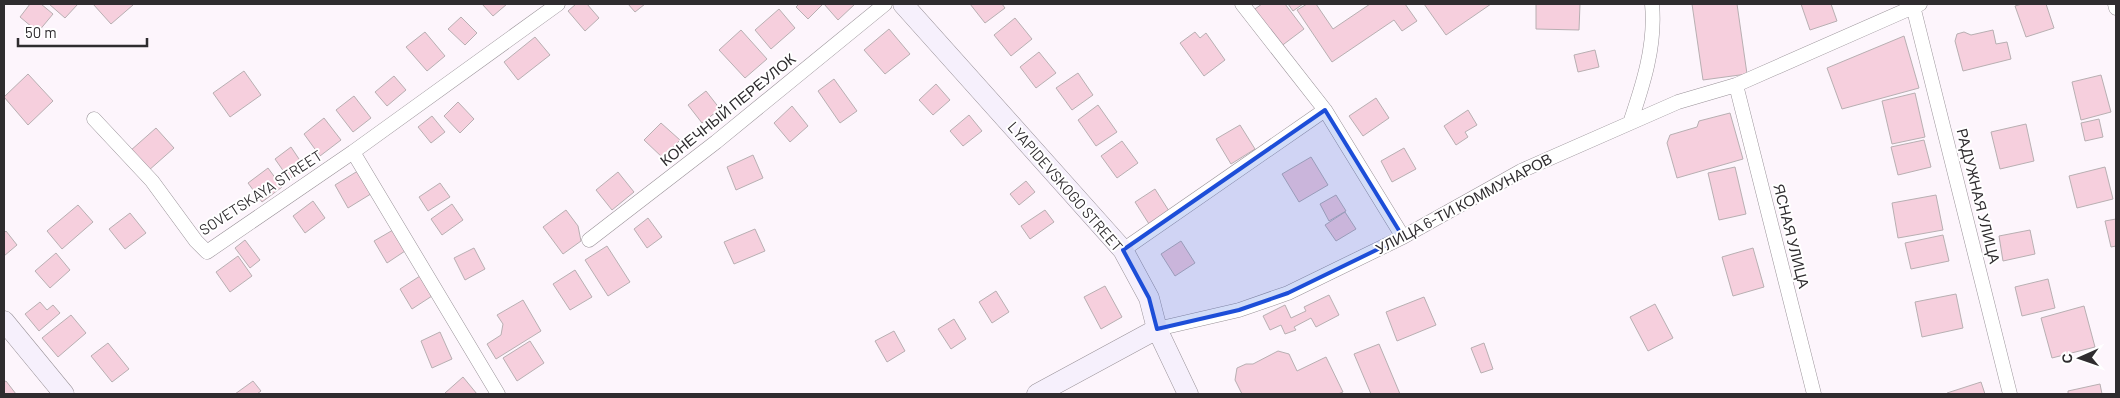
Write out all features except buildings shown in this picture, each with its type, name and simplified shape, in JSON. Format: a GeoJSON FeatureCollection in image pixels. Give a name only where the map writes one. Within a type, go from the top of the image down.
{"type":"FeatureCollection","features":[{"type":"Feature","properties":{"kind":"main road","name":"LYAPIDEVSKOGO STREET"},"geometry":{"type":"LineString","coordinates":[[903,4],[1123,250],[1149,298],[1157,329],[1188,394]]}},
{"type":"Feature","properties":{"kind":"main road"},"geometry":{"type":"LineString","coordinates":[[4,321],[64,394]]}},
{"type":"Feature","properties":{"kind":"main road","name":"УЛИЦА 6-ТИ КОММУНАРОВ"},"geometry":{"type":"LineString","coordinates":[[1037,394],[1157,329]]}},
{"type":"Feature","properties":{"kind":"street","name":"SOVETSKAYA STREET"},"geometry":{"type":"LineString","coordinates":[[94,119],[152,181],[196,241],[208,252],[353,152],[558,4]]}},
{"type":"Feature","properties":{"kind":"street","name":"КОНЕЧНЫЙ ПЕРЕУЛОК"},"geometry":{"type":"LineString","coordinates":[[589,240],[716,142],[885,4]]}},
{"type":"Feature","properties":{"kind":"street"},"geometry":{"type":"LineString","coordinates":[[1242,4],[1325,110],[1403,237]]}},
{"type":"Feature","properties":{"kind":"street"},"geometry":{"type":"LineString","coordinates":[[1630,123],[1646,75],[1653,18],[1652,4]]}},
{"type":"Feature","properties":{"kind":"street"},"geometry":{"type":"LineString","coordinates":[[2115,4],[2116,8]]}},
{"type":"Feature","properties":{"kind":"street","name":"УЛИЦА 6-ТИ КОММУНАРОВ"},"geometry":{"type":"LineString","coordinates":[[1157,329],[1239,310],[1288,293],[1403,237],[1521,171],[1678,102],[1736,85],[1917,5]]}},
{"type":"Feature","properties":{"kind":"street","name":"РАДУЖНАЯ УЛИЦА"},"geometry":{"type":"LineString","coordinates":[[1917,5],[2010,394]]}},
{"type":"Feature","properties":{"kind":"street","name":"ЯСНАЯ УЛИЦА"},"geometry":{"type":"LineString","coordinates":[[1736,85],[1814,394]]}},
{"type":"Feature","properties":{"kind":"street"},"geometry":{"type":"LineString","coordinates":[[1123,250],[1325,110]]}},
{"type":"Feature","properties":{"kind":"street"},"geometry":{"type":"LineString","coordinates":[[353,152],[498,394]]}},
{"type":"Feature","properties":{"kind":"highlighted area"},"geometry":{"type":"Polygon","coordinates":[[[1325,110],[1403,237],[1288,293],[1239,310],[1157,329],[1149,298],[1123,250],[1325,110]]]}}]}
